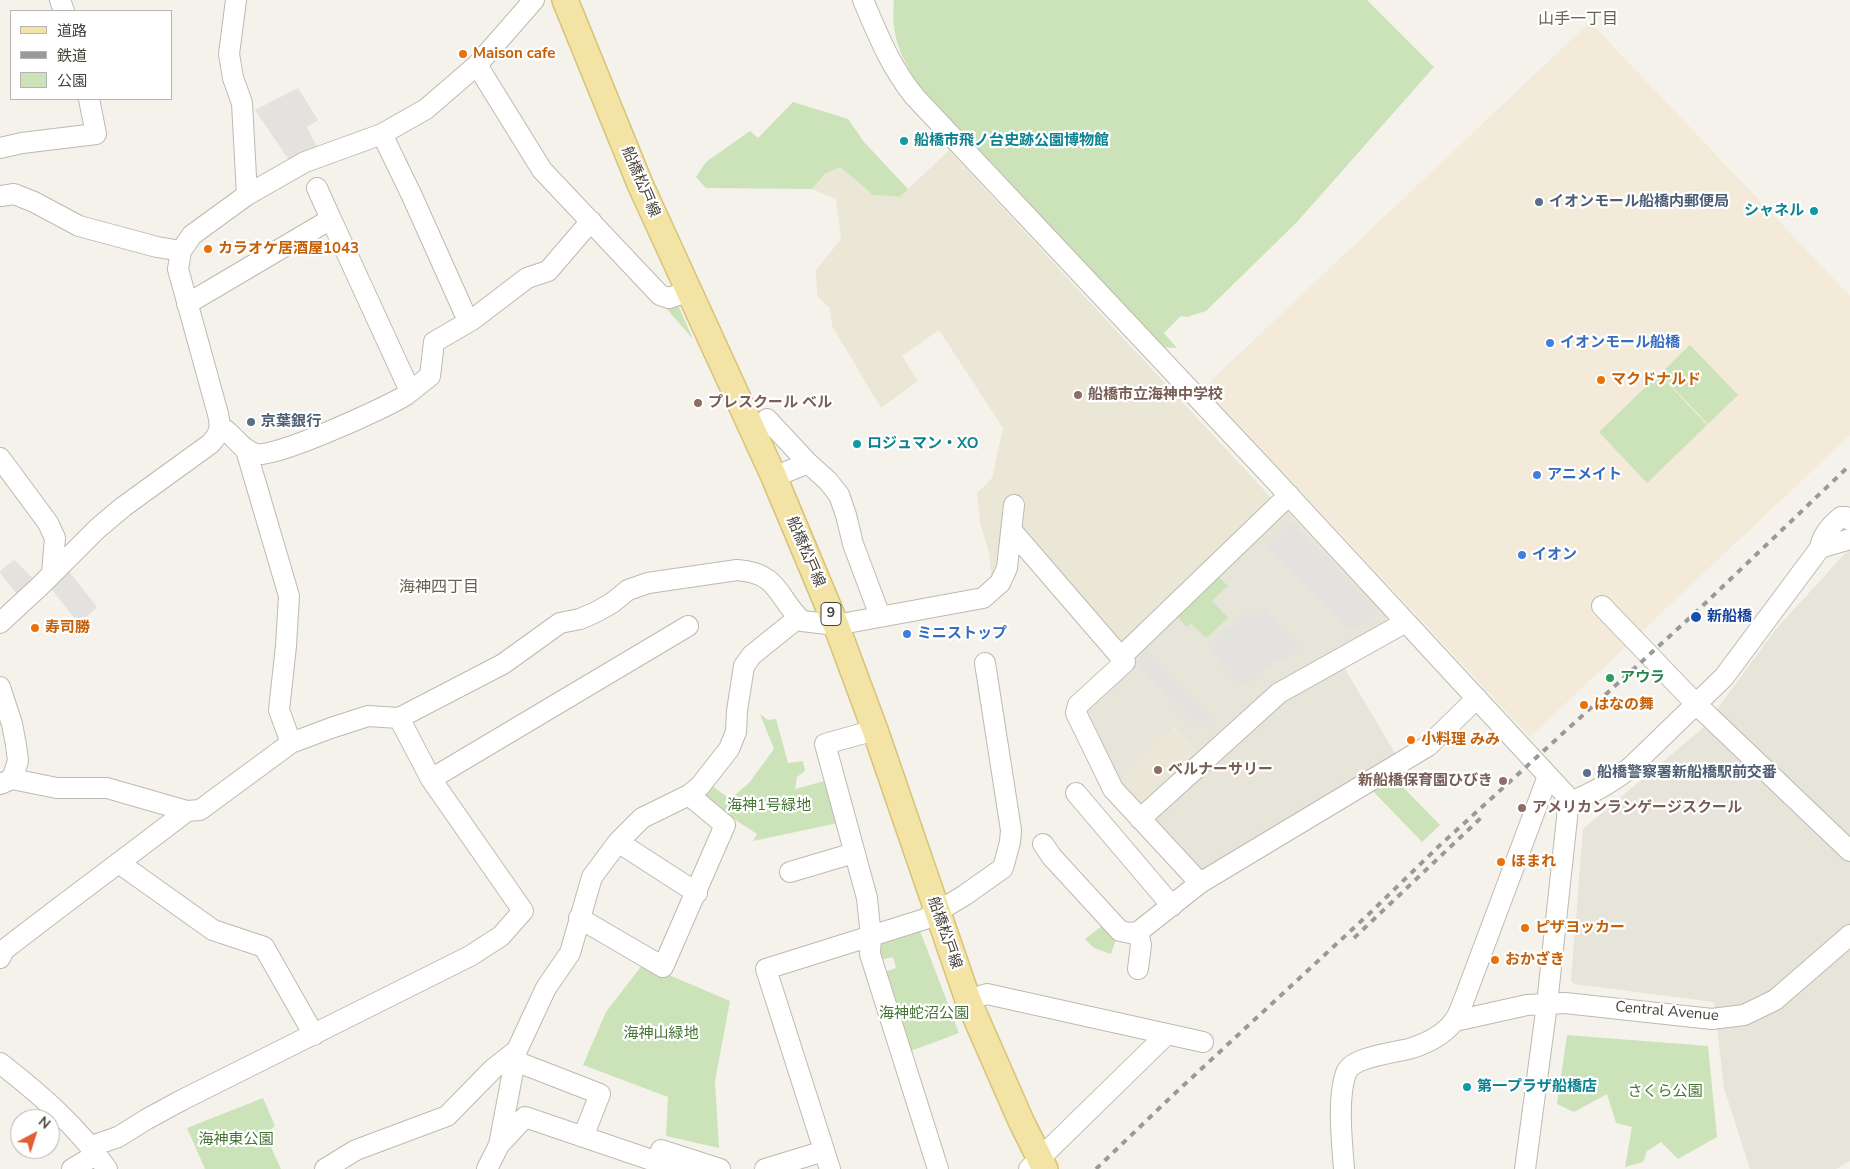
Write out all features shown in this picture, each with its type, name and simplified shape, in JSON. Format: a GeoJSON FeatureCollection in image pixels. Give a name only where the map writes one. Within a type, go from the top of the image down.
{"type":"FeatureCollection","features":[{"type":"Feature","properties":{"kind":"main road","name":"船橋松戸線"},"geometry":{"type":"LineString","coordinates":[[565,0],[640,184],[774,477],[836,625],[875,730],[936,912],[968,1000],[1038,1166]]}},
{"type":"Feature","properties":{"kind":"street"},"geometry":{"type":"LineString","coordinates":[[236,0],[229,54],[233,78],[242,103],[247,195]]}},
{"type":"Feature","properties":{"kind":"street"},"geometry":{"type":"LineString","coordinates":[[0,624],[97,529],[123,507],[210,444],[218,434],[221,427],[178,269],[181,251],[192,235],[247,195],[305,162],[382,134],[426,109],[477,65],[534,0]]}},
{"type":"Feature","properties":{"kind":"street"},"geometry":{"type":"LineString","coordinates":[[863,0],[895,71],[914,96],[1565,794],[1568,803],[1547,1004],[1524,1169]]}},
{"type":"Feature","properties":{"kind":"street"},"geometry":{"type":"LineString","coordinates":[[874,24],[880,0]]}},
{"type":"Feature","properties":{"kind":"street"},"geometry":{"type":"LineString","coordinates":[[477,65],[542,170],[660,295],[669,298],[689,291]]}},
{"type":"Feature","properties":{"kind":"street"},"geometry":{"type":"LineString","coordinates":[[0,148],[22,143],[96,134],[89,100]]}},
{"type":"Feature","properties":{"kind":"street"},"geometry":{"type":"LineString","coordinates":[[382,134],[464,312],[472,320]]}},
{"type":"Feature","properties":{"kind":"street"},"geometry":{"type":"LineString","coordinates":[[317,188],[410,391]]}},
{"type":"Feature","properties":{"kind":"street"},"geometry":{"type":"LineString","coordinates":[[0,196],[14,194],[34,202],[79,226],[157,247],[181,251]]}},
{"type":"Feature","properties":{"kind":"street"},"geometry":{"type":"LineString","coordinates":[[187,304],[331,220]]}},
{"type":"Feature","properties":{"kind":"street"},"geometry":{"type":"LineString","coordinates":[[246,450],[258,455],[284,449],[323,434],[405,395],[430,376],[434,342],[472,320],[527,278],[548,272],[591,221]]}},
{"type":"Feature","properties":{"kind":"street"},"geometry":{"type":"LineString","coordinates":[[767,419],[808,463],[828,481],[839,495],[853,544],[880,616]]}},
{"type":"Feature","properties":{"kind":"street"},"geometry":{"type":"LineString","coordinates":[[221,427],[230,432],[246,450],[289,596],[279,710],[291,743]]}},
{"type":"Feature","properties":{"kind":"street"},"geometry":{"type":"LineString","coordinates":[[0,458],[48,522],[55,538],[52,573]]}},
{"type":"Feature","properties":{"kind":"street"},"geometry":{"type":"LineString","coordinates":[[774,477],[808,463]]}},
{"type":"Feature","properties":{"kind":"street"},"geometry":{"type":"LineString","coordinates":[[1121,657],[1289,496]]}},
{"type":"Feature","properties":{"kind":"street"},"geometry":{"type":"LineString","coordinates":[[0,687],[12,724],[18,761],[6,781],[57,788],[107,788],[187,811],[200,810],[291,743],[368,716],[398,718],[503,664],[560,623],[580,619],[612,603],[628,590],[648,583],[736,570],[749,571],[775,585],[802,621],[836,625],[983,598],[1000,583],[1007,568],[1014,504]]}},
{"type":"Feature","properties":{"kind":"street"},"geometry":{"type":"LineString","coordinates":[[1568,803],[1600,789],[1616,779],[1649,751],[1724,677],[1820,548],[1822,539],[1836,521],[1841,517],[1846,517],[1850,520]]}},
{"type":"Feature","properties":{"kind":"street"},"geometry":{"type":"LineString","coordinates":[[1012,531],[1125,662],[1078,705],[1076,713],[1113,789],[1200,883]]}},
{"type":"Feature","properties":{"kind":"street"},"geometry":{"type":"LineString","coordinates":[[1820,548],[1850,539]]}},
{"type":"Feature","properties":{"kind":"street"},"geometry":{"type":"LineString","coordinates":[[1602,606],[1696,704],[1850,851]]}},
{"type":"Feature","properties":{"kind":"street"},"geometry":{"type":"LineString","coordinates":[[487,1169],[499,1144],[516,1056],[546,988],[570,953],[592,877],[618,842],[642,818],[689,795],[700,786],[729,750],[736,732],[737,711],[744,666],[752,655],[798,618]]}},
{"type":"Feature","properties":{"kind":"street"},"geometry":{"type":"LineString","coordinates":[[1140,819],[1278,693],[1406,622]]}},
{"type":"Feature","properties":{"kind":"street"},"geometry":{"type":"LineString","coordinates":[[431,779],[688,626]]}},
{"type":"Feature","properties":{"kind":"street"},"geometry":{"type":"LineString","coordinates":[[771,1169],[827,1160],[766,969],[925,918],[965,895],[1003,868],[1011,830],[985,663]]}},
{"type":"Feature","properties":{"kind":"street"},"geometry":{"type":"LineString","coordinates":[[1043,844],[1052,857],[1120,931],[1138,932],[1200,883],[1428,746],[1476,698]]}},
{"type":"Feature","properties":{"kind":"street"},"geometry":{"type":"LineString","coordinates":[[72,1169],[99,1157],[118,1137],[182,1100],[470,956],[501,936],[523,911],[431,779],[398,718]]}},
{"type":"Feature","properties":{"kind":"street"},"geometry":{"type":"LineString","coordinates":[[875,730],[825,744],[867,898],[872,936],[870,954],[938,1169]]}},
{"type":"Feature","properties":{"kind":"street"},"geometry":{"type":"LineString","coordinates":[[1344,1169],[1341,1110],[1346,1073],[1350,1065],[1426,1043],[1443,1032],[1455,1021],[1466,997],[1548,776]]}},
{"type":"Feature","properties":{"kind":"street"},"geometry":{"type":"LineString","coordinates":[[1076,793],[1172,906]]}},
{"type":"Feature","properties":{"kind":"street"},"geometry":{"type":"LineString","coordinates":[[579,918],[663,967],[697,893],[725,825],[689,795]]}},
{"type":"Feature","properties":{"kind":"street"},"geometry":{"type":"LineString","coordinates":[[1,948],[119,863],[187,811]]}},
{"type":"Feature","properties":{"kind":"street"},"geometry":{"type":"LineString","coordinates":[[618,842],[697,893]]}},
{"type":"Feature","properties":{"kind":"street"},"geometry":{"type":"LineString","coordinates":[[790,872],[854,853]]}},
{"type":"Feature","properties":{"kind":"street"},"geometry":{"type":"LineString","coordinates":[[119,863],[213,930],[264,947],[314,1035]]}},
{"type":"Feature","properties":{"kind":"street"},"geometry":{"type":"LineString","coordinates":[[1138,932],[1141,945],[1138,968]]}},
{"type":"Feature","properties":{"kind":"street","name":"Central Avenue"},"geometry":{"type":"LineString","coordinates":[[1455,1021],[1526,1006],[1571,1003],[1712,1019],[1744,1015],[1775,1000],[1850,935]]}},
{"type":"Feature","properties":{"kind":"street"},"geometry":{"type":"LineString","coordinates":[[968,1000],[987,994],[1203,1042]]}},
{"type":"Feature","properties":{"kind":"street"},"geometry":{"type":"LineString","coordinates":[[1038,1166],[1167,1034]]}},
{"type":"Feature","properties":{"kind":"street"},"geometry":{"type":"LineString","coordinates":[[516,1056],[600,1094],[586,1132]]}},
{"type":"Feature","properties":{"kind":"street"},"geometry":{"type":"LineString","coordinates":[[325,1169],[356,1150],[447,1116],[492,1069],[516,1056]]}},
{"type":"Feature","properties":{"kind":"street"},"geometry":{"type":"LineString","coordinates":[[0,1063],[59,1111],[99,1157]]}},
{"type":"Feature","properties":{"kind":"street"},"geometry":{"type":"LineString","coordinates":[[499,1144],[525,1117],[720,1169]]}},
{"type":"Feature","properties":{"kind":"street"},"geometry":{"type":"LineString","coordinates":[[586,1132],[678,1169]]}},
{"type":"Feature","properties":{"kind":"shaded area","name":"イオンモール船橋"},"geometry":{"type":"Polygon","coordinates":[[[1590,22],[1850,296],[1850,435],[1530,737],[1297,487],[1201,390],[1590,22]]]}},
{"type":"Feature","properties":{"kind":"shaded area"},"geometry":{"type":"Polygon","coordinates":[[[298,88],[318,120],[307,127],[318,149],[291,163],[255,110],[298,88]]]}},
{"type":"Feature","properties":{"kind":"shaded area","name":"船橋市立海神中学校"},"geometry":{"type":"Polygon","coordinates":[[[949,150],[1275,502],[1126,647],[1116,645],[1027,538],[1018,521],[1018,505],[1003,504],[997,577],[992,583],[989,553],[980,522],[977,493],[992,478],[1003,428],[939,330],[902,356],[918,381],[881,408],[832,326],[830,308],[817,296],[816,270],[841,239],[836,199],[812,189],[825,174],[840,167],[873,195],[900,197],[949,150]]]}},
{"type":"Feature","properties":{"kind":"shaded area"},"geometry":{"type":"Polygon","coordinates":[[[1287,511],[1386,616],[1387,621],[1200,755],[1173,728],[1117,785],[1080,708],[1287,511]]]}},
{"type":"Feature","properties":{"kind":"shaded area"},"geometry":{"type":"Polygon","coordinates":[[[1292,522],[1379,613],[1363,625],[1347,628],[1267,546],[1292,522]]]}},
{"type":"Feature","properties":{"kind":"shaded area"},"geometry":{"type":"Polygon","coordinates":[[[1850,548],[1850,1161],[1836,1169],[1750,1169],[1724,1088],[1714,1002],[1574,984],[1571,980],[1583,829],[1703,728],[1776,629],[1850,548]]]}},
{"type":"Feature","properties":{"kind":"shaded area"},"geometry":{"type":"Polygon","coordinates":[[[14,560],[37,582],[20,598],[0,573],[14,560]]]}},
{"type":"Feature","properties":{"kind":"shaded area"},"geometry":{"type":"Polygon","coordinates":[[[67,569],[97,607],[79,624],[49,586],[67,569]]]}},
{"type":"Feature","properties":{"kind":"shaded area"},"geometry":{"type":"Polygon","coordinates":[[[1264,607],[1299,648],[1280,662],[1277,659],[1252,681],[1250,678],[1241,686],[1207,646],[1249,610],[1254,616],[1264,607]]]}},
{"type":"Feature","properties":{"kind":"shaded area"},"geometry":{"type":"Polygon","coordinates":[[[1146,651],[1210,719],[1203,727],[1197,727],[1134,662],[1146,651]]]}},
{"type":"Feature","properties":{"kind":"shaded area"},"geometry":{"type":"Polygon","coordinates":[[[1342,664],[1398,758],[1198,873],[1156,824],[1156,812],[1283,697],[1342,664]]]}},
{"type":"Feature","properties":{"kind":"shaded area","name":"ベルナーサリー"},"geometry":{"type":"Polygon","coordinates":[[[1172,728],[1200,755],[1147,805],[1133,804],[1117,785],[1172,728]]]}},
{"type":"Feature","properties":{"kind":"green space"},"geometry":{"type":"Polygon","coordinates":[[[894,0],[1367,0],[1434,67],[1297,222],[1206,311],[1187,317],[1181,316],[1164,333],[1177,348],[1160,347],[922,90],[899,48],[894,25],[894,0]]]}},
{"type":"Feature","properties":{"kind":"green space"},"geometry":{"type":"Polygon","coordinates":[[[793,102],[848,119],[864,142],[908,189],[900,197],[873,195],[840,167],[825,174],[812,189],[706,188],[696,177],[706,162],[750,131],[758,138],[793,102]]]}},
{"type":"Feature","properties":{"kind":"green space"},"geometry":{"type":"Polygon","coordinates":[[[678,305],[693,339],[664,306],[678,305]]]}},
{"type":"Feature","properties":{"kind":"green space"},"geometry":{"type":"Polygon","coordinates":[[[1690,345],[1738,395],[1708,424],[1660,374],[1690,345]]]}},
{"type":"Feature","properties":{"kind":"green space"},"geometry":{"type":"Polygon","coordinates":[[[1659,374],[1707,425],[1647,483],[1599,432],[1659,374]]]}},
{"type":"Feature","properties":{"kind":"green space"},"geometry":{"type":"Polygon","coordinates":[[[1215,573],[1228,586],[1212,601],[1228,618],[1206,638],[1191,623],[1187,627],[1174,613],[1215,573]]]}},
{"type":"Feature","properties":{"kind":"green space","name":"海神1号緑地"},"geometry":{"type":"Polygon","coordinates":[[[760,714],[768,720],[776,719],[788,763],[803,761],[805,771],[797,777],[795,789],[828,780],[838,823],[753,841],[757,834],[705,800],[705,788],[708,783],[730,799],[749,783],[774,749],[760,714]]]}},
{"type":"Feature","properties":{"kind":"green space"},"geometry":{"type":"Polygon","coordinates":[[[1391,775],[1440,825],[1422,842],[1370,788],[1391,775]]]}},
{"type":"Feature","properties":{"kind":"green space"},"geometry":{"type":"Polygon","coordinates":[[[1103,925],[1117,936],[1111,954],[1094,948],[1085,939],[1103,925]]]}},
{"type":"Feature","properties":{"kind":"green space","name":"海神蛇沼公園"},"geometry":{"type":"Polygon","coordinates":[[[919,928],[959,1033],[908,1052],[884,972],[896,968],[893,957],[880,960],[879,940],[919,928]]]}},
{"type":"Feature","properties":{"kind":"green space","name":"海神山緑地"},"geometry":{"type":"Polygon","coordinates":[[[643,964],[730,1001],[715,1081],[719,1148],[666,1136],[668,1097],[583,1065],[606,1012],[643,964]]]}},
{"type":"Feature","properties":{"kind":"green space","name":"さくら公園"},"geometry":{"type":"Polygon","coordinates":[[[1567,1035],[1708,1046],[1717,1137],[1678,1159],[1661,1142],[1647,1151],[1643,1162],[1625,1167],[1632,1127],[1616,1123],[1607,1094],[1574,1112],[1557,1104],[1567,1035]]]}},
{"type":"Feature","properties":{"kind":"green space","name":"海神東公園"},"geometry":{"type":"Polygon","coordinates":[[[263,1098],[275,1126],[265,1134],[281,1169],[205,1169],[187,1128],[263,1098]]]}},
{"type":"Feature","properties":{"kind":"railway"},"geometry":{"type":"LineString","coordinates":[[1096,1169],[1438,847],[1694,614],[1850,465]]}},
{"type":"Feature","properties":{"kind":"railway"},"geometry":{"type":"LineString","coordinates":[[1354,938],[1484,815]]}},
{"type":"Feature","properties":{"kind":"place","name":"Maison cafe"},"geometry":{"type":"Point","coordinates":[463,54]}},
{"type":"Feature","properties":{"kind":"place","name":"船橋市飛ノ台史跡公園博物館"},"geometry":{"type":"Point","coordinates":[904,141]}},
{"type":"Feature","properties":{"kind":"place","name":"イオンモール船橋内郵便局"},"geometry":{"type":"Point","coordinates":[1539,202]}},
{"type":"Feature","properties":{"kind":"place","name":"シャネル"},"geometry":{"type":"Point","coordinates":[1814,211]}},
{"type":"Feature","properties":{"kind":"place","name":"カラオケ居酒屋1043"},"geometry":{"type":"Point","coordinates":[208,249]}},
{"type":"Feature","properties":{"kind":"place","name":"イオンモール船橋"},"geometry":{"type":"Point","coordinates":[1550,343]}},
{"type":"Feature","properties":{"kind":"place","name":"マクドナルド"},"geometry":{"type":"Point","coordinates":[1601,380]}},
{"type":"Feature","properties":{"kind":"place","name":"船橋市立海神中学校"},"geometry":{"type":"Point","coordinates":[1078,395]}},
{"type":"Feature","properties":{"kind":"place","name":"プレスクール ベル"},"geometry":{"type":"Point","coordinates":[698,403]}},
{"type":"Feature","properties":{"kind":"place","name":"京葉銀行"},"geometry":{"type":"Point","coordinates":[251,422]}},
{"type":"Feature","properties":{"kind":"place","name":"ロジュマン・XO"},"geometry":{"type":"Point","coordinates":[857,444]}},
{"type":"Feature","properties":{"kind":"place","name":"アニメイト"},"geometry":{"type":"Point","coordinates":[1537,475]}},
{"type":"Feature","properties":{"kind":"place","name":"イオン"},"geometry":{"type":"Point","coordinates":[1522,555]}},
{"type":"Feature","properties":{"kind":"place","name":"新船橋"},"geometry":{"type":"Point","coordinates":[1696,617]}},
{"type":"Feature","properties":{"kind":"place","name":"寿司勝"},"geometry":{"type":"Point","coordinates":[35,628]}},
{"type":"Feature","properties":{"kind":"place","name":"ミニストップ"},"geometry":{"type":"Point","coordinates":[907,634]}},
{"type":"Feature","properties":{"kind":"place","name":"アウラ"},"geometry":{"type":"Point","coordinates":[1610,678]}},
{"type":"Feature","properties":{"kind":"place","name":"はなの舞"},"geometry":{"type":"Point","coordinates":[1584,705]}},
{"type":"Feature","properties":{"kind":"place","name":"小料理 みみ"},"geometry":{"type":"Point","coordinates":[1411,740]}},
{"type":"Feature","properties":{"kind":"place","name":"ベルナーサリー"},"geometry":{"type":"Point","coordinates":[1158,770]}},
{"type":"Feature","properties":{"kind":"place","name":"船橋警察署新船橋駅前交番"},"geometry":{"type":"Point","coordinates":[1587,773]}},
{"type":"Feature","properties":{"kind":"place","name":"新船橋保育園ひびき"},"geometry":{"type":"Point","coordinates":[1503,781]}},
{"type":"Feature","properties":{"kind":"place","name":"アメリカンランゲージスクール"},"geometry":{"type":"Point","coordinates":[1522,808]}},
{"type":"Feature","properties":{"kind":"place","name":"ほまれ"},"geometry":{"type":"Point","coordinates":[1501,862]}},
{"type":"Feature","properties":{"kind":"place","name":"ピザヨッカー"},"geometry":{"type":"Point","coordinates":[1525,928]}},
{"type":"Feature","properties":{"kind":"place","name":"おかざき"},"geometry":{"type":"Point","coordinates":[1495,960]}},
{"type":"Feature","properties":{"kind":"place","name":"第一プラザ船橋店"},"geometry":{"type":"Point","coordinates":[1467,1087]}},
{"type":"Feature","properties":{"kind":"district","name":"山手一丁目"},"geometry":{"type":"Point","coordinates":[1578,20]}},
{"type":"Feature","properties":{"kind":"district","name":"海神四丁目"},"geometry":{"type":"Point","coordinates":[439,588]}}]}
